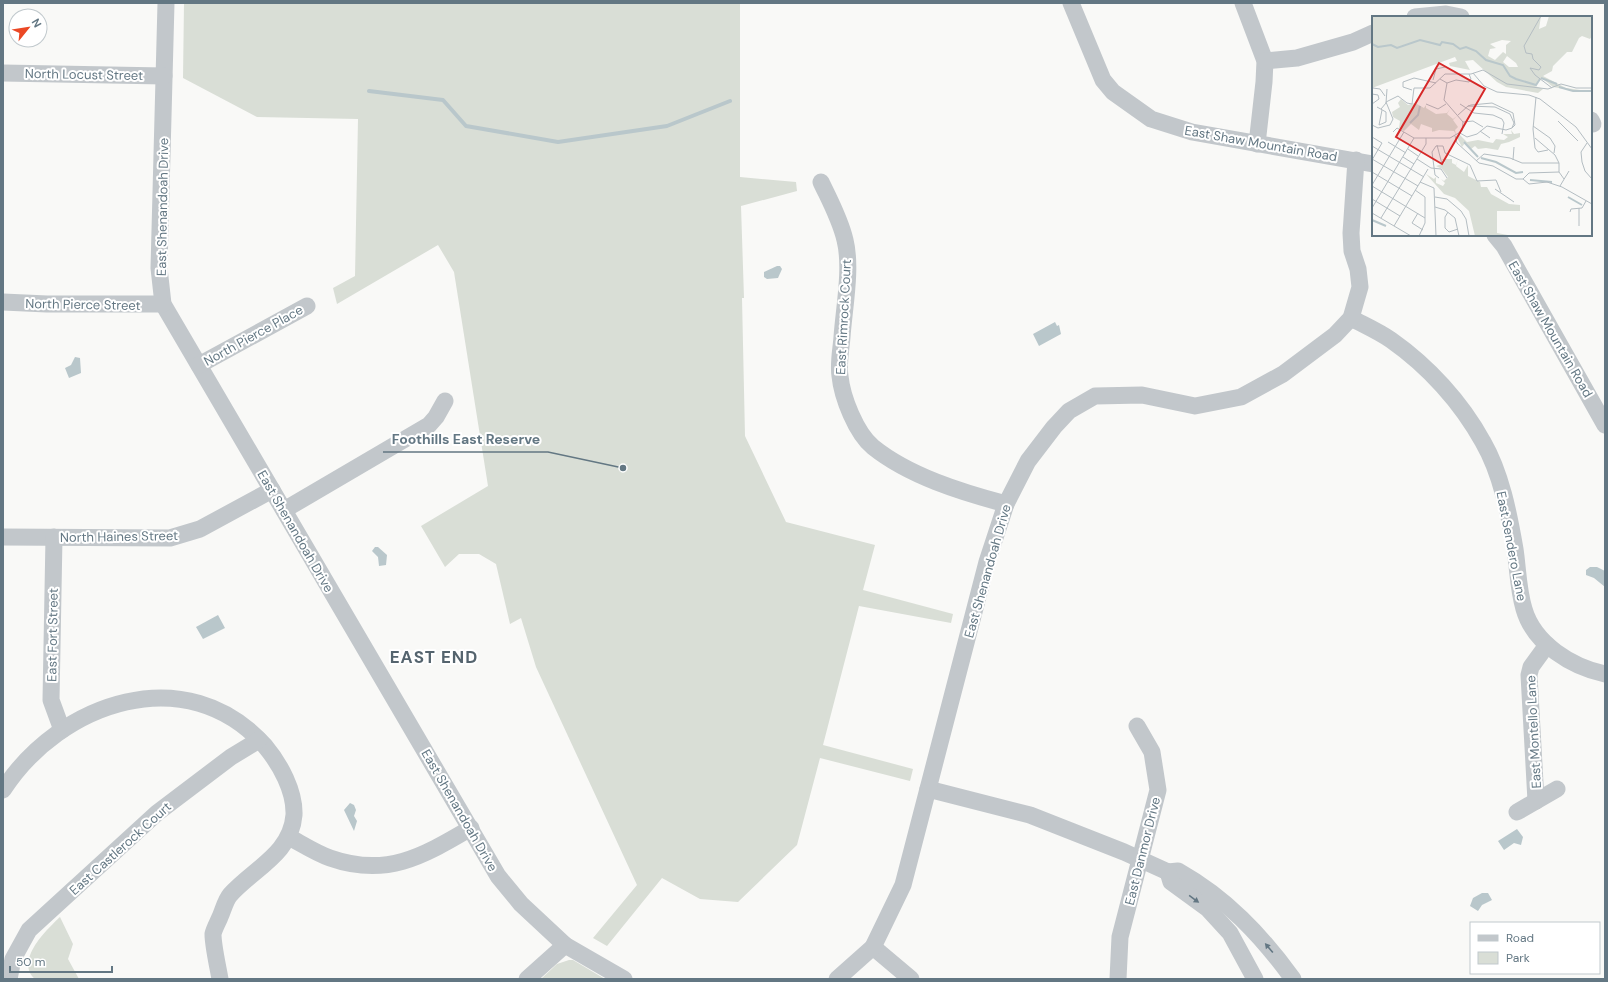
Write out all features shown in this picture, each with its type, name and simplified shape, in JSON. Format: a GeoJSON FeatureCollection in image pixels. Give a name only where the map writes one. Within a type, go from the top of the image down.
{"type":"FeatureCollection","features":[{"type":"Feature","properties":{"kind":"street","name":"East Shenandoah Drive"},"geometry":{"type":"LineString","coordinates":[[166,3],[159,268],[163,304],[498,876],[521,904],[565,945],[624,979]]}},
{"type":"Feature","properties":{"kind":"street","name":"East Shaw Mountain Road"},"geometry":{"type":"LineString","coordinates":[[1071,3],[1103,80],[1113,92],[1151,119],[1192,132],[1372,164]]}},
{"type":"Feature","properties":{"kind":"street"},"geometry":{"type":"LineString","coordinates":[[1243,3],[1265,61],[1257,144]]}},
{"type":"Feature","properties":{"kind":"street"},"geometry":{"type":"LineString","coordinates":[[1425,16],[1446,14],[1456,16]]}},
{"type":"Feature","properties":{"kind":"street"},"geometry":{"type":"LineString","coordinates":[[1265,61],[1297,58],[1353,42],[1372,33]]}},
{"type":"Feature","properties":{"kind":"street","name":"North Locust Street"},"geometry":{"type":"LineString","coordinates":[[3,73],[164,76]]}},
{"type":"Feature","properties":{"kind":"street","name":"East Shenandoah Drive"},"geometry":{"type":"LineString","coordinates":[[837,979],[873,947],[903,885],[987,562],[1006,504],[1028,461],[1054,427],[1069,411],[1095,396],[1142,395],[1195,406],[1241,397],[1283,374],[1335,335],[1351,318],[1360,287],[1358,269],[1352,251],[1351,233],[1356,160]]}},
{"type":"Feature","properties":{"kind":"street","name":"East Rimrock Court"},"geometry":{"type":"LineString","coordinates":[[821,182],[837,213],[846,241],[847,268],[839,376],[844,398],[852,418],[866,440],[872,446],[913,472],[1006,504]]}},
{"type":"Feature","properties":{"kind":"street","name":"East Shaw Mountain Road"},"geometry":{"type":"LineString","coordinates":[[1496,236],[1504,246],[1605,425]]}},
{"type":"Feature","properties":{"kind":"street","name":"North Pierce Street"},"geometry":{"type":"LineString","coordinates":[[3,302],[47,304],[163,304]]}},
{"type":"Feature","properties":{"kind":"street","name":"North Pierce Place"},"geometry":{"type":"LineString","coordinates":[[199,365],[307,306]]}},
{"type":"Feature","properties":{"kind":"street","name":"East Sendero Lane"},"geometry":{"type":"LineString","coordinates":[[1351,318],[1389,339],[1412,355],[1438,381],[1464,413],[1484,443],[1492,461],[1503,496],[1515,550],[1524,610],[1534,628],[1547,645],[1567,661],[1590,671],[1605,674]]}},
{"type":"Feature","properties":{"kind":"street"},"geometry":{"type":"LineString","coordinates":[[284,510],[428,425],[436,417],[445,402]]}},
{"type":"Feature","properties":{"kind":"street","name":"North Haines Street"},"geometry":{"type":"LineString","coordinates":[[3,536],[170,538],[200,529],[272,490]]}},
{"type":"Feature","properties":{"kind":"street","name":"East Fort Street"},"geometry":{"type":"LineString","coordinates":[[54,537],[51,700],[62,730]]}},
{"type":"Feature","properties":{"kind":"street","name":"East Montello Lane"},"geometry":{"type":"LineString","coordinates":[[1536,801],[1529,675],[1531,667],[1547,645]]}},
{"type":"Feature","properties":{"kind":"street"},"geometry":{"type":"LineString","coordinates":[[3,790],[28,758],[62,730],[101,709],[117,703],[145,698],[168,697],[202,704],[218,710],[242,725],[259,740],[278,765],[291,794],[294,814],[289,837],[269,862],[229,896],[213,934],[220,979]]}},
{"type":"Feature","properties":{"kind":"street","name":"East Danmor Drive"},"geometry":{"type":"LineString","coordinates":[[1118,979],[1120,937],[1158,790],[1152,752],[1137,726]]}},
{"type":"Feature","properties":{"kind":"street","name":"East Castlerock Court"},"geometry":{"type":"LineString","coordinates":[[9,979],[13,959],[29,930],[157,812],[232,757],[259,740]]}},
{"type":"Feature","properties":{"kind":"street"},"geometry":{"type":"LineString","coordinates":[[928,789],[1030,815],[1124,852],[1168,872],[1178,871],[1222,900],[1256,932],[1293,979]]}},
{"type":"Feature","properties":{"kind":"street","name":"East Montello Lane"},"geometry":{"type":"LineString","coordinates":[[1517,812],[1557,789]]}},
{"type":"Feature","properties":{"kind":"street"},"geometry":{"type":"LineString","coordinates":[[289,837],[328,857],[344,862],[376,866],[408,861],[422,856],[471,828]]}},
{"type":"Feature","properties":{"kind":"street"},"geometry":{"type":"LineString","coordinates":[[1168,872],[1171,882],[1208,909],[1230,933],[1255,979]]}},
{"type":"Feature","properties":{"kind":"street"},"geometry":{"type":"LineString","coordinates":[[527,979],[565,945]]}},
{"type":"Feature","properties":{"kind":"street"},"geometry":{"type":"LineString","coordinates":[[873,947],[911,979]]}},
{"type":"Feature","properties":{"kind":"green space"},"geometry":{"type":"Polygon","coordinates":[[[184,3],[740,3],[740,177],[796,182],[797,191],[741,206],[744,298],[742,298],[745,436],[786,522],[875,545],[863,590],[953,614],[951,623],[859,606],[823,745],[913,769],[910,781],[820,758],[797,845],[738,902],[700,899],[662,878],[607,946],[593,938],[637,885],[536,667],[521,618],[510,624],[496,564],[479,554],[459,554],[445,567],[421,526],[488,486],[454,272],[438,245],[337,304],[333,288],[355,276],[358,119],[257,117],[183,78],[184,3]]]}},
{"type":"Feature","properties":{"kind":"green space"},"geometry":{"type":"Polygon","coordinates":[[[60,917],[73,944],[68,959],[79,979],[35,979],[30,972],[28,964],[30,955],[40,938],[60,917]]]}},
{"type":"Feature","properties":{"kind":"green space"},"geometry":{"type":"Polygon","coordinates":[[[573,960],[605,979],[541,979],[557,964],[573,960]]]}},
{"type":"Feature","properties":{"kind":"shaded area"},"geometry":{"type":"Polygon","coordinates":[[[780,266],[782,269],[778,278],[767,279],[764,277],[764,272],[780,266]]]}},
{"type":"Feature","properties":{"kind":"shaded area"},"geometry":{"type":"Polygon","coordinates":[[[1055,322],[1057,326],[1059,325],[1061,334],[1039,346],[1033,334],[1055,322]]]}},
{"type":"Feature","properties":{"kind":"shaded area"},"geometry":{"type":"Polygon","coordinates":[[[75,357],[80,358],[81,373],[69,378],[65,368],[71,365],[75,357]]]}},
{"type":"Feature","properties":{"kind":"shaded area"},"geometry":{"type":"Polygon","coordinates":[[[375,547],[378,547],[387,555],[386,565],[379,566],[378,557],[372,551],[375,547]]]}},
{"type":"Feature","properties":{"kind":"shaded area"},"geometry":{"type":"Polygon","coordinates":[[[1590,567],[1597,567],[1605,571],[1605,587],[1594,578],[1586,575],[1586,570],[1590,567]]]}},
{"type":"Feature","properties":{"kind":"shaded area"},"geometry":{"type":"Polygon","coordinates":[[[218,615],[225,628],[203,639],[196,627],[218,615]]]}},
{"type":"Feature","properties":{"kind":"shaded area"},"geometry":{"type":"Polygon","coordinates":[[[350,803],[354,805],[356,810],[354,816],[357,821],[354,831],[344,810],[350,803]]]}},
{"type":"Feature","properties":{"kind":"shaded area"},"geometry":{"type":"Polygon","coordinates":[[[1517,829],[1523,837],[1521,845],[1514,843],[1504,850],[1498,841],[1517,829]]]}},
{"type":"Feature","properties":{"kind":"shaded area"},"geometry":{"type":"Polygon","coordinates":[[[1482,893],[1488,893],[1492,900],[1482,905],[1478,911],[1470,906],[1473,898],[1482,893]]]}},
{"type":"Feature","properties":{"kind":"waterway"},"geometry":{"type":"LineString","coordinates":[[369,91],[443,100],[466,126],[558,142],[667,126],[730,101]]}},
{"type":"Feature","properties":{"kind":"place","name":"Foothills East Reserve"},"geometry":{"type":"Point","coordinates":[623,468]}},
{"type":"Feature","properties":{"kind":"district","name":"EAST END"},"geometry":{"type":"Point","coordinates":[434,657]}}]}
